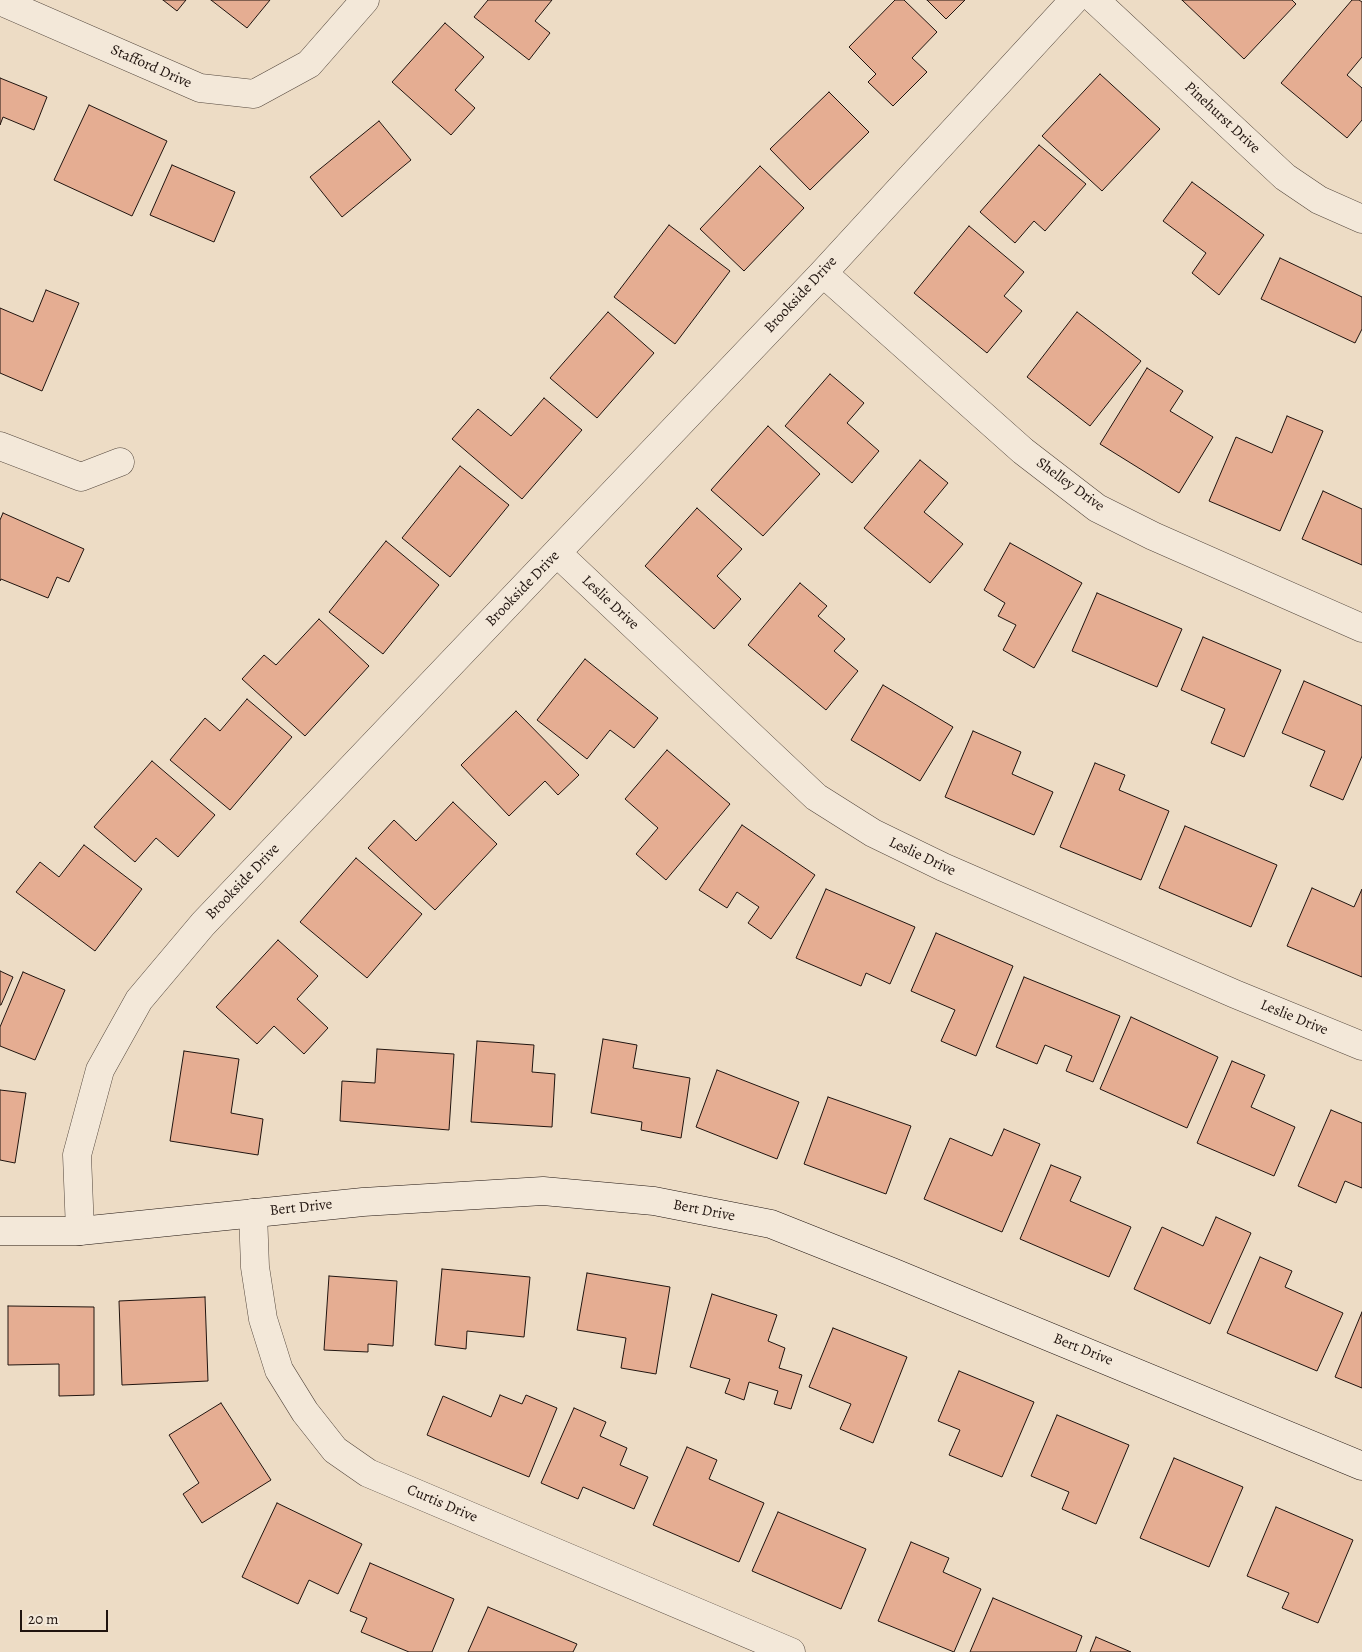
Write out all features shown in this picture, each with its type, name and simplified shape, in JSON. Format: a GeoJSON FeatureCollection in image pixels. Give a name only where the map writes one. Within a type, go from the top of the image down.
{"type":"FeatureCollection","features":[{"type":"Feature","properties":{"kind":"street","name":"Stafford Drive"},"geometry":{"type":"LineString","coordinates":[[0,1],[200,88],[254,94],[309,64],[365,0]]}},
{"type":"Feature","properties":{"kind":"street","name":"Brookside Drive"},"geometry":{"type":"LineString","coordinates":[[80,1231],[77,1155],[100,1070],[139,1000],[203,924],[823,273],[1074,0]]}},
{"type":"Feature","properties":{"kind":"street","name":"Pinehurst Drive"},"geometry":{"type":"LineString","coordinates":[[1095,0],[1285,177],[1319,200],[1362,219]]}},
{"type":"Feature","properties":{"kind":"street","name":"Shelley Drive"},"geometry":{"type":"LineString","coordinates":[[823,273],[1023,451],[1097,508],[1153,536],[1362,628]]}},
{"type":"Feature","properties":{"kind":"street"},"geometry":{"type":"LineString","coordinates":[[0,446],[81,477],[120,462]]}},
{"type":"Feature","properties":{"kind":"street","name":"Leslie Drive"},"geometry":{"type":"LineString","coordinates":[[556,553],[816,797],[873,834],[943,867],[1207,982],[1362,1046]]}},
{"type":"Feature","properties":{"kind":"street","name":"Bert Drive"},"geometry":{"type":"LineString","coordinates":[[0,1230],[80,1231],[363,1202],[543,1191],[654,1201],[772,1224],[1362,1466]]}},
{"type":"Feature","properties":{"kind":"street","name":"Curtis Drive"},"geometry":{"type":"LineString","coordinates":[[253,1213],[256,1267],[263,1319],[279,1370],[305,1412],[335,1450],[368,1473],[791,1652]]}},
{"type":"Feature","properties":{"kind":"building"},"geometry":{"type":"Polygon","coordinates":[[[163,0],[186,0],[177,11],[163,0]]]}},
{"type":"Feature","properties":{"kind":"building"},"geometry":{"type":"Polygon","coordinates":[[[211,0],[270,0],[247,28],[211,0]]]}},
{"type":"Feature","properties":{"kind":"building"},"geometry":{"type":"Polygon","coordinates":[[[488,0],[552,0],[535,21],[550,33],[529,60],[474,17],[488,0]]]}},
{"type":"Feature","properties":{"kind":"building"},"geometry":{"type":"Polygon","coordinates":[[[895,0],[904,0],[937,32],[912,58],[927,72],[893,106],[868,82],[876,74],[849,47],[895,0]]]}},
{"type":"Feature","properties":{"kind":"building"},"geometry":{"type":"Polygon","coordinates":[[[927,0],[965,0],[946,19],[927,0]]]}},
{"type":"Feature","properties":{"kind":"building"},"geometry":{"type":"Polygon","coordinates":[[[1182,0],[1292,0],[1296,4],[1244,59],[1182,0]]]}},
{"type":"Feature","properties":{"kind":"building"},"geometry":{"type":"Polygon","coordinates":[[[1352,0],[1362,2],[1362,57],[1347,75],[1362,88],[1362,120],[1347,138],[1281,83],[1352,0]]]}},
{"type":"Feature","properties":{"kind":"building"},"geometry":{"type":"Polygon","coordinates":[[[445,23],[484,57],[455,90],[475,108],[451,135],[392,82],[445,23]]]}},
{"type":"Feature","properties":{"kind":"building"},"geometry":{"type":"Polygon","coordinates":[[[1100,74],[1160,129],[1102,191],[1042,136],[1100,74]]]}},
{"type":"Feature","properties":{"kind":"building"},"geometry":{"type":"Polygon","coordinates":[[[0,78],[47,97],[34,130],[3,117],[0,125],[0,78]]]}},
{"type":"Feature","properties":{"kind":"building"},"geometry":{"type":"Polygon","coordinates":[[[829,92],[869,132],[810,190],[770,149],[829,92]]]}},
{"type":"Feature","properties":{"kind":"building"},"geometry":{"type":"Polygon","coordinates":[[[89,105],[167,141],[132,216],[54,180],[89,105]]]}},
{"type":"Feature","properties":{"kind":"building"},"geometry":{"type":"Polygon","coordinates":[[[379,121],[411,160],[342,217],[310,177],[379,121]]]}},
{"type":"Feature","properties":{"kind":"building"},"geometry":{"type":"Polygon","coordinates":[[[1039,145],[1086,184],[1045,231],[1034,221],[1015,243],[980,212],[1039,145]]]}},
{"type":"Feature","properties":{"kind":"building"},"geometry":{"type":"Polygon","coordinates":[[[172,165],[235,192],[214,242],[150,215],[172,165]]]}},
{"type":"Feature","properties":{"kind":"building"},"geometry":{"type":"Polygon","coordinates":[[[760,166],[804,208],[744,271],[700,229],[760,166]]]}},
{"type":"Feature","properties":{"kind":"building"},"geometry":{"type":"Polygon","coordinates":[[[1192,182],[1264,235],[1219,295],[1192,273],[1206,253],[1163,221],[1192,182]]]}},
{"type":"Feature","properties":{"kind":"building"},"geometry":{"type":"Polygon","coordinates":[[[669,225],[730,271],[675,344],[614,297],[669,225]]]}},
{"type":"Feature","properties":{"kind":"building"},"geometry":{"type":"Polygon","coordinates":[[[969,226],[1024,272],[1004,296],[1022,311],[987,353],[914,293],[969,226]]]}},
{"type":"Feature","properties":{"kind":"building"},"geometry":{"type":"Polygon","coordinates":[[[1280,258],[1362,297],[1362,329],[1355,343],[1261,299],[1280,258]]]}},
{"type":"Feature","properties":{"kind":"building"},"geometry":{"type":"Polygon","coordinates":[[[46,290],[79,303],[42,391],[0,373],[0,308],[33,322],[46,290]]]}},
{"type":"Feature","properties":{"kind":"building"},"geometry":{"type":"Polygon","coordinates":[[[608,312],[654,353],[597,418],[550,378],[608,312]]]}},
{"type":"Feature","properties":{"kind":"building"},"geometry":{"type":"Polygon","coordinates":[[[1077,312],[1141,361],[1090,426],[1027,377],[1077,312]]]}},
{"type":"Feature","properties":{"kind":"building"},"geometry":{"type":"Polygon","coordinates":[[[1147,368],[1183,391],[1170,411],[1213,437],[1179,493],[1100,444],[1147,368]]]}},
{"type":"Feature","properties":{"kind":"building"},"geometry":{"type":"Polygon","coordinates":[[[830,374],[864,403],[847,423],[879,451],[852,483],[785,426],[830,374]]]}},
{"type":"Feature","properties":{"kind":"building"},"geometry":{"type":"Polygon","coordinates":[[[544,398],[582,430],[522,499],[452,439],[478,409],[511,436],[544,398]]]}},
{"type":"Feature","properties":{"kind":"building"},"geometry":{"type":"Polygon","coordinates":[[[1287,416],[1323,431],[1280,531],[1209,501],[1236,437],[1272,453],[1287,416]]]}},
{"type":"Feature","properties":{"kind":"building"},"geometry":{"type":"Polygon","coordinates":[[[768,426],[820,474],[763,536],[711,490],[768,426]]]}},
{"type":"Feature","properties":{"kind":"building"},"geometry":{"type":"Polygon","coordinates":[[[920,460],[948,483],[924,512],[963,544],[930,583],[864,528],[920,460]]]}},
{"type":"Feature","properties":{"kind":"building"},"geometry":{"type":"Polygon","coordinates":[[[460,466],[509,505],[450,577],[402,538],[460,466]]]}},
{"type":"Feature","properties":{"kind":"building"},"geometry":{"type":"Polygon","coordinates":[[[1323,491],[1362,509],[1362,565],[1302,539],[1323,491]]]}},
{"type":"Feature","properties":{"kind":"building"},"geometry":{"type":"Polygon","coordinates":[[[697,508],[742,549],[717,576],[741,599],[714,629],[645,566],[697,508]]]}},
{"type":"Feature","properties":{"kind":"building"},"geometry":{"type":"Polygon","coordinates":[[[3,513],[84,549],[69,582],[57,577],[48,598],[1,579],[0,581],[0,520],[3,513]]]}},
{"type":"Feature","properties":{"kind":"building"},"geometry":{"type":"Polygon","coordinates":[[[386,541],[439,585],[383,654],[329,612],[386,541]]]}},
{"type":"Feature","properties":{"kind":"building"},"geometry":{"type":"Polygon","coordinates":[[[1010,543],[1082,583],[1034,668],[1003,650],[1016,625],[998,616],[1005,603],[984,590],[1010,543]]]}},
{"type":"Feature","properties":{"kind":"building"},"geometry":{"type":"Polygon","coordinates":[[[800,583],[827,606],[818,616],[845,639],[834,651],[858,671],[826,710],[748,645],[800,583]]]}},
{"type":"Feature","properties":{"kind":"building"},"geometry":{"type":"Polygon","coordinates":[[[1097,593],[1182,629],[1157,687],[1072,651],[1097,593]]]}},
{"type":"Feature","properties":{"kind":"building"},"geometry":{"type":"Polygon","coordinates":[[[319,619],[369,666],[305,736],[242,679],[264,655],[276,665],[319,619]]]}},
{"type":"Feature","properties":{"kind":"building"},"geometry":{"type":"Polygon","coordinates":[[[1203,637],[1281,670],[1244,757],[1211,743],[1225,709],[1181,690],[1203,637]]]}},
{"type":"Feature","properties":{"kind":"building"},"geometry":{"type":"Polygon","coordinates":[[[585,659],[658,718],[634,748],[610,730],[587,759],[537,720],[585,659]]]}},
{"type":"Feature","properties":{"kind":"building"},"geometry":{"type":"Polygon","coordinates":[[[1304,681],[1362,706],[1362,756],[1343,800],[1310,786],[1325,751],[1282,733],[1304,681]]]}},
{"type":"Feature","properties":{"kind":"building"},"geometry":{"type":"Polygon","coordinates":[[[883,685],[953,727],[920,781],[851,740],[883,685]]]}},
{"type":"Feature","properties":{"kind":"building"},"geometry":{"type":"Polygon","coordinates":[[[247,699],[292,737],[230,810],[170,760],[205,718],[220,731],[247,699]]]}},
{"type":"Feature","properties":{"kind":"building"},"geometry":{"type":"Polygon","coordinates":[[[516,711],[579,775],[558,795],[545,781],[509,816],[461,765],[516,711]]]}},
{"type":"Feature","properties":{"kind":"building"},"geometry":{"type":"Polygon","coordinates":[[[973,731],[1021,752],[1012,774],[1053,792],[1034,835],[945,797],[973,731]]]}},
{"type":"Feature","properties":{"kind":"building"},"geometry":{"type":"Polygon","coordinates":[[[667,750],[730,804],[666,880],[636,854],[658,828],[625,799],[667,750]]]}},
{"type":"Feature","properties":{"kind":"building"},"geometry":{"type":"Polygon","coordinates":[[[152,761],[215,815],[178,857],[156,838],[135,862],[94,827],[152,761]]]}},
{"type":"Feature","properties":{"kind":"building"},"geometry":{"type":"Polygon","coordinates":[[[1095,763],[1125,775],[1119,790],[1169,811],[1141,880],[1060,847],[1095,763]]]}},
{"type":"Feature","properties":{"kind":"building"},"geometry":{"type":"Polygon","coordinates":[[[453,802],[497,844],[435,910],[368,848],[394,820],[416,841],[453,802]]]}},
{"type":"Feature","properties":{"kind":"building"},"geometry":{"type":"Polygon","coordinates":[[[742,825],[815,875],[771,939],[748,923],[759,907],[737,892],[727,908],[699,890],[742,825]]]}},
{"type":"Feature","properties":{"kind":"building"},"geometry":{"type":"Polygon","coordinates":[[[1185,826],[1277,865],[1251,927],[1159,888],[1185,826]]]}},
{"type":"Feature","properties":{"kind":"building"},"geometry":{"type":"Polygon","coordinates":[[[84,845],[142,889],[95,951],[16,892],[40,862],[59,877],[84,845]]]}},
{"type":"Feature","properties":{"kind":"building"},"geometry":{"type":"Polygon","coordinates":[[[356,858],[422,914],[367,978],[300,922],[356,858]]]}},
{"type":"Feature","properties":{"kind":"building"},"geometry":{"type":"Polygon","coordinates":[[[1312,888],[1354,907],[1362,889],[1362,977],[1287,946],[1312,888]]]}},
{"type":"Feature","properties":{"kind":"building"},"geometry":{"type":"Polygon","coordinates":[[[826,889],[915,927],[890,984],[866,973],[861,986],[796,958],[826,889]]]}},
{"type":"Feature","properties":{"kind":"building"},"geometry":{"type":"Polygon","coordinates":[[[936,933],[1013,966],[976,1056],[941,1041],[955,1010],[911,991],[936,933]]]}},
{"type":"Feature","properties":{"kind":"building"},"geometry":{"type":"Polygon","coordinates":[[[278,940],[318,976],[297,999],[328,1028],[304,1054],[274,1026],[257,1044],[216,1007],[278,940]]]}},
{"type":"Feature","properties":{"kind":"building"},"geometry":{"type":"Polygon","coordinates":[[[0,971],[13,977],[1,1005],[0,1005],[0,971]]]}},
{"type":"Feature","properties":{"kind":"building"},"geometry":{"type":"Polygon","coordinates":[[[23,972],[65,990],[35,1060],[0,1046],[0,1027],[23,972]]]}},
{"type":"Feature","properties":{"kind":"building"},"geometry":{"type":"Polygon","coordinates":[[[1024,977],[1120,1016],[1093,1082],[1066,1071],[1072,1056],[1045,1045],[1037,1064],[996,1047],[1024,977]]]}},
{"type":"Feature","properties":{"kind":"building"},"geometry":{"type":"Polygon","coordinates":[[[1131,1017],[1218,1057],[1187,1128],[1100,1089],[1131,1017]]]}},
{"type":"Feature","properties":{"kind":"building"},"geometry":{"type":"Polygon","coordinates":[[[603,1039],[637,1045],[633,1068],[690,1078],[681,1138],[641,1130],[642,1122],[591,1113],[603,1039]]]}},
{"type":"Feature","properties":{"kind":"building"},"geometry":{"type":"Polygon","coordinates":[[[477,1041],[534,1045],[532,1072],[555,1074],[552,1127],[471,1122],[477,1041]]]}},
{"type":"Feature","properties":{"kind":"building"},"geometry":{"type":"Polygon","coordinates":[[[377,1049],[454,1054],[449,1130],[340,1121],[342,1081],[375,1083],[377,1049]]]}},
{"type":"Feature","properties":{"kind":"building"},"geometry":{"type":"Polygon","coordinates":[[[184,1051],[239,1059],[231,1113],[263,1119],[258,1155],[170,1141],[184,1051]]]}},
{"type":"Feature","properties":{"kind":"building"},"geometry":{"type":"Polygon","coordinates":[[[1232,1061],[1265,1075],[1251,1107],[1295,1127],[1274,1176],[1197,1143],[1232,1061]]]}},
{"type":"Feature","properties":{"kind":"building"},"geometry":{"type":"Polygon","coordinates":[[[717,1070],[799,1102],[777,1159],[696,1127],[717,1070]]]}},
{"type":"Feature","properties":{"kind":"building"},"geometry":{"type":"Polygon","coordinates":[[[0,1090],[26,1093],[15,1163],[0,1160],[0,1090]]]}},
{"type":"Feature","properties":{"kind":"building"},"geometry":{"type":"Polygon","coordinates":[[[828,1097],[911,1126],[886,1194],[804,1164],[828,1097]]]}},
{"type":"Feature","properties":{"kind":"building"},"geometry":{"type":"Polygon","coordinates":[[[1331,1110],[1362,1123],[1362,1188],[1345,1181],[1336,1203],[1298,1186],[1331,1110]]]}},
{"type":"Feature","properties":{"kind":"building"},"geometry":{"type":"Polygon","coordinates":[[[1004,1129],[1040,1144],[1002,1232],[924,1199],[950,1138],[992,1156],[1004,1129]]]}},
{"type":"Feature","properties":{"kind":"building"},"geometry":{"type":"Polygon","coordinates":[[[1051,1165],[1081,1177],[1070,1201],[1131,1227],[1109,1277],[1020,1239],[1051,1165]]]}},
{"type":"Feature","properties":{"kind":"building"},"geometry":{"type":"Polygon","coordinates":[[[1216,1217],[1251,1233],[1210,1324],[1134,1289],[1162,1227],[1203,1246],[1216,1217]]]}},
{"type":"Feature","properties":{"kind":"building"},"geometry":{"type":"Polygon","coordinates":[[[1260,1257],[1292,1271],[1285,1287],[1343,1313],[1317,1371],[1227,1333],[1260,1257]]]}},
{"type":"Feature","properties":{"kind":"building"},"geometry":{"type":"Polygon","coordinates":[[[442,1269],[530,1277],[524,1337],[467,1331],[466,1349],[435,1345],[442,1269]]]}},
{"type":"Feature","properties":{"kind":"building"},"geometry":{"type":"Polygon","coordinates":[[[587,1273],[670,1287],[656,1374],[621,1368],[626,1338],[577,1330],[587,1273]]]}},
{"type":"Feature","properties":{"kind":"building"},"geometry":{"type":"Polygon","coordinates":[[[329,1276],[397,1281],[393,1346],[368,1344],[368,1352],[324,1350],[329,1276]]]}},
{"type":"Feature","properties":{"kind":"building"},"geometry":{"type":"Polygon","coordinates":[[[712,1294],[777,1315],[768,1341],[785,1348],[779,1368],[802,1375],[791,1409],[774,1404],[778,1391],[749,1382],[744,1400],[725,1393],[730,1379],[690,1367],[712,1294]]]}},
{"type":"Feature","properties":{"kind":"building"},"geometry":{"type":"Polygon","coordinates":[[[205,1297],[208,1381],[122,1385],[119,1301],[205,1297]]]}},
{"type":"Feature","properties":{"kind":"building"},"geometry":{"type":"Polygon","coordinates":[[[8,1306],[94,1307],[94,1395],[59,1396],[59,1364],[8,1365],[8,1306]]]}},
{"type":"Feature","properties":{"kind":"building"},"geometry":{"type":"Polygon","coordinates":[[[1362,1312],[1362,1388],[1335,1377],[1362,1312]]]}},
{"type":"Feature","properties":{"kind":"building"},"geometry":{"type":"Polygon","coordinates":[[[833,1328],[907,1357],[873,1443],[840,1429],[851,1404],[809,1387],[833,1328]]]}},
{"type":"Feature","properties":{"kind":"building"},"geometry":{"type":"Polygon","coordinates":[[[959,1371],[1034,1402],[1002,1477],[949,1455],[960,1430],[938,1421],[959,1371]]]}},
{"type":"Feature","properties":{"kind":"building"},"geometry":{"type":"Polygon","coordinates":[[[500,1395],[522,1404],[526,1395],[557,1408],[529,1477],[427,1435],[443,1396],[491,1417],[500,1395]]]}},
{"type":"Feature","properties":{"kind":"building"},"geometry":{"type":"Polygon","coordinates":[[[221,1403],[271,1480],[202,1523],[183,1494],[199,1483],[169,1435],[221,1403]]]}},
{"type":"Feature","properties":{"kind":"building"},"geometry":{"type":"Polygon","coordinates":[[[574,1408],[606,1422],[600,1436],[627,1448],[620,1465],[648,1477],[634,1509],[583,1487],[578,1499],[541,1483],[574,1408]]]}},
{"type":"Feature","properties":{"kind":"building"},"geometry":{"type":"Polygon","coordinates":[[[1057,1415],[1129,1445],[1096,1524],[1062,1509],[1069,1492],[1031,1476],[1057,1415]]]}},
{"type":"Feature","properties":{"kind":"building"},"geometry":{"type":"Polygon","coordinates":[[[687,1447],[717,1460],[709,1479],[764,1503],[739,1562],[653,1525],[687,1447]]]}},
{"type":"Feature","properties":{"kind":"building"},"geometry":{"type":"Polygon","coordinates":[[[1174,1458],[1243,1487],[1209,1567],[1140,1538],[1174,1458]]]}},
{"type":"Feature","properties":{"kind":"building"},"geometry":{"type":"Polygon","coordinates":[[[277,1503],[362,1544],[338,1594],[309,1580],[298,1604],[242,1577],[277,1503]]]}},
{"type":"Feature","properties":{"kind":"building"},"geometry":{"type":"Polygon","coordinates":[[[1276,1507],[1353,1540],[1318,1623],[1282,1608],[1289,1593],[1247,1576],[1276,1507]]]}},
{"type":"Feature","properties":{"kind":"building"},"geometry":{"type":"Polygon","coordinates":[[[778,1512],[866,1549],[841,1609],[752,1571],[778,1512]]]}},
{"type":"Feature","properties":{"kind":"building"},"geometry":{"type":"Polygon","coordinates":[[[911,1542],[949,1558],[943,1572],[981,1589],[954,1652],[878,1621],[911,1542]]]}},
{"type":"Feature","properties":{"kind":"building"},"geometry":{"type":"Polygon","coordinates":[[[370,1563],[454,1599],[432,1652],[409,1652],[361,1632],[367,1618],[350,1611],[370,1563]]]}},
{"type":"Feature","properties":{"kind":"building"},"geometry":{"type":"Polygon","coordinates":[[[993,1598],[1082,1636],[1076,1652],[970,1652],[993,1598]]]}},
{"type":"Feature","properties":{"kind":"building"},"geometry":{"type":"Polygon","coordinates":[[[488,1607],[577,1644],[573,1652],[468,1652],[488,1607]]]}},
{"type":"Feature","properties":{"kind":"building"},"geometry":{"type":"Polygon","coordinates":[[[1096,1637],[1131,1652],[1090,1652],[1096,1637]]]}}]}
